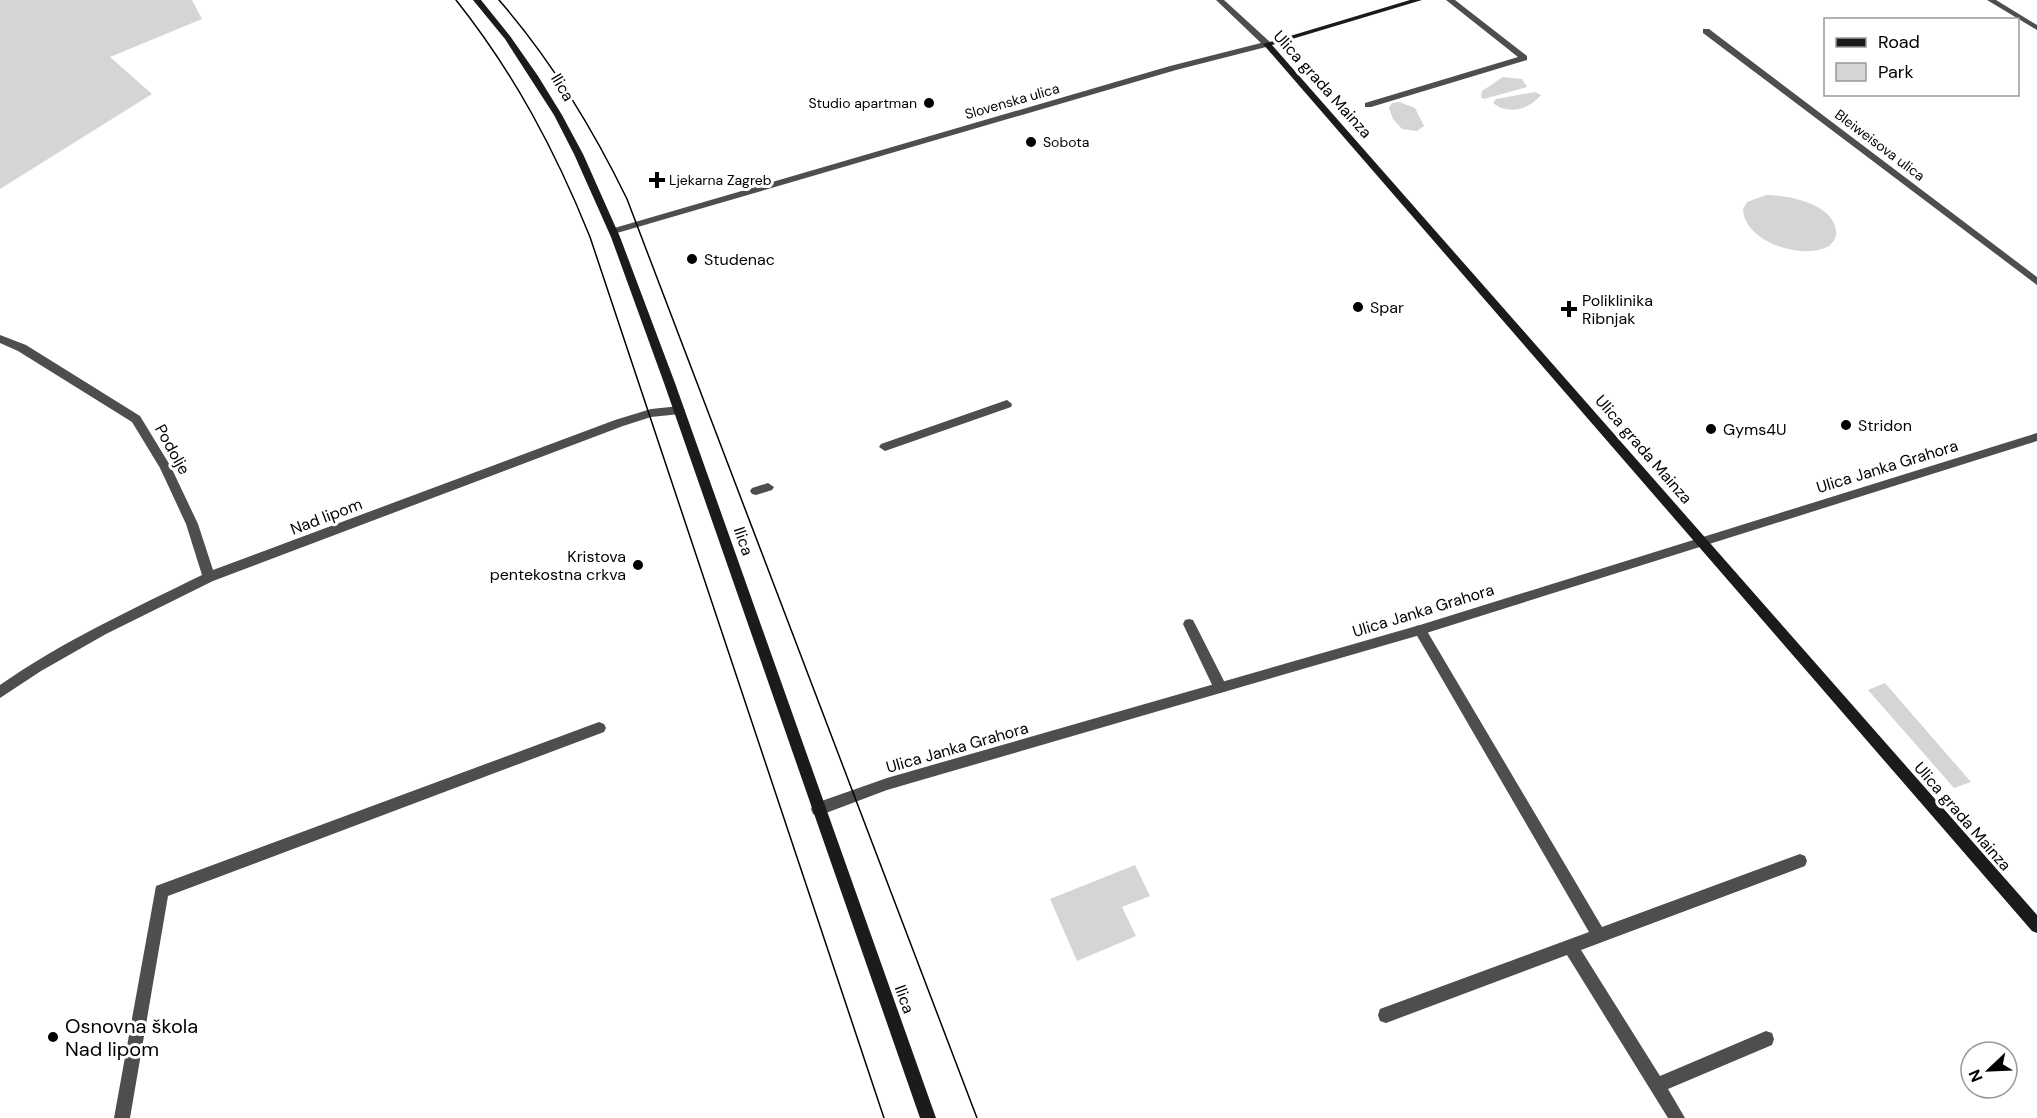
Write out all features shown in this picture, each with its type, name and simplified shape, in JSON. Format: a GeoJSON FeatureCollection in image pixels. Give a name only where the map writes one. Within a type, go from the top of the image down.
{"type":"FeatureCollection","features":[{"type":"Feature","properties":{"kind":"main road","name":"Ilica"},"geometry":{"type":"LineString","coordinates":[[477,0],[538,80],[575,142],[614,231],[680,410],[928,1118]]}},
{"type":"Feature","properties":{"kind":"main road","name":"Slovenska ulica"},"geometry":{"type":"LineString","coordinates":[[1267,44],[1418,0]]}},
{"type":"Feature","properties":{"kind":"main road","name":"Ulica grada Mainza"},"geometry":{"type":"LineString","coordinates":[[1267,44],[2037,926]]}},
{"type":"Feature","properties":{"kind":"street","name":"Ulica grada Mainza"},"geometry":{"type":"LineString","coordinates":[[1220,0],[1267,44]]}},
{"type":"Feature","properties":{"kind":"street"},"geometry":{"type":"LineString","coordinates":[[1368,105],[1524,58],[1450,0]]}},
{"type":"Feature","properties":{"kind":"street"},"geometry":{"type":"LineString","coordinates":[[1991,0],[2037,28]]}},
{"type":"Feature","properties":{"kind":"street","name":"Bleiweisova ulica"},"geometry":{"type":"LineString","coordinates":[[1706,31],[2037,282]]}},
{"type":"Feature","properties":{"kind":"street","name":"Slovenska ulica"},"geometry":{"type":"LineString","coordinates":[[614,231],[1173,68],[1267,44]]}},
{"type":"Feature","properties":{"kind":"street","name":"Podolje"},"geometry":{"type":"LineString","coordinates":[[0,339],[22,348],[136,419],[165,467],[188,514],[209,577]]}},
{"type":"Feature","properties":{"kind":"street"},"geometry":{"type":"LineString","coordinates":[[885,447],[1008,404]]}},
{"type":"Feature","properties":{"kind":"street","name":"Nad lipom"},"geometry":{"type":"LineString","coordinates":[[0,692],[36,667],[102,630],[209,577],[619,423],[651,413],[680,410]]}},
{"type":"Feature","properties":{"kind":"street","name":"Ulica Janka Grahora"},"geometry":{"type":"LineString","coordinates":[[818,809],[887,784],[1420,630],[2037,437]]}},
{"type":"Feature","properties":{"kind":"street"},"geometry":{"type":"LineString","coordinates":[[756,491],[768,487]]}},
{"type":"Feature","properties":{"kind":"street"},"geometry":{"type":"LineString","coordinates":[[1189,624],[1220,687]]}},
{"type":"Feature","properties":{"kind":"street"},"geometry":{"type":"LineString","coordinates":[[1420,630],[1599,936]]}},
{"type":"Feature","properties":{"kind":"street"},"geometry":{"type":"LineString","coordinates":[[122,1118],[161,891],[599,728]]}},
{"type":"Feature","properties":{"kind":"street"},"geometry":{"type":"LineString","coordinates":[[1386,1015],[1800,861]]}},
{"type":"Feature","properties":{"kind":"street"},"geometry":{"type":"LineString","coordinates":[[1570,946],[1677,1118]]}},
{"type":"Feature","properties":{"kind":"street"},"geometry":{"type":"LineString","coordinates":[[1657,1086],[1766,1039]]}},
{"type":"Feature","properties":{"kind":"green space"},"geometry":{"type":"Polygon","coordinates":[[[0,0],[192,0],[202,19],[110,57],[152,94],[0,189],[0,0]]]}},
{"type":"Feature","properties":{"kind":"green space"},"geometry":{"type":"Polygon","coordinates":[[[1503,77],[1522,79],[1527,87],[1484,99],[1481,97],[1482,91],[1503,77]]]}},
{"type":"Feature","properties":{"kind":"green space"},"geometry":{"type":"Polygon","coordinates":[[[1535,92],[1541,95],[1531,104],[1518,109],[1505,109],[1493,103],[1496,99],[1535,92]]]}},
{"type":"Feature","properties":{"kind":"green space"},"geometry":{"type":"Polygon","coordinates":[[[1399,102],[1415,108],[1424,126],[1417,131],[1402,129],[1393,119],[1389,108],[1392,103],[1399,102]]]}},
{"type":"Feature","properties":{"kind":"green space"},"geometry":{"type":"Polygon","coordinates":[[[1766,195],[1797,199],[1818,207],[1833,221],[1836,230],[1834,241],[1829,246],[1818,250],[1805,251],[1777,246],[1764,239],[1753,231],[1746,221],[1743,209],[1747,202],[1766,195]]]}},
{"type":"Feature","properties":{"kind":"green space"},"geometry":{"type":"Polygon","coordinates":[[[1885,683],[1971,782],[1954,788],[1868,690],[1885,683]]]}},
{"type":"Feature","properties":{"kind":"green space"},"geometry":{"type":"Polygon","coordinates":[[[1135,865],[1150,896],[1122,907],[1136,936],[1077,961],[1050,899],[1135,865]]]}},
{"type":"Feature","properties":{"kind":"tram line"},"geometry":{"type":"LineString","coordinates":[[456,0],[515,84],[532,113],[590,237],[884,1118]]}},
{"type":"Feature","properties":{"kind":"tram line"},"geometry":{"type":"LineString","coordinates":[[499,0],[570,95],[627,199],[977,1118]]}},
{"type":"Feature","properties":{"kind":"place","name":"Studio apartman"},"geometry":{"type":"Point","coordinates":[929,103]}},
{"type":"Feature","properties":{"kind":"place","name":"Sobota"},"geometry":{"type":"Point","coordinates":[1031,142]}},
{"type":"Feature","properties":{"kind":"place","name":"Ljekarna Zagreb"},"geometry":{"type":"Point","coordinates":[657,180]}},
{"type":"Feature","properties":{"kind":"place","name":"Studenac"},"geometry":{"type":"Point","coordinates":[692,259]}},
{"type":"Feature","properties":{"kind":"place","name":"Spar"},"geometry":{"type":"Point","coordinates":[1358,307]}},
{"type":"Feature","properties":{"kind":"place","name":"Poliklinika Ribnjak"},"geometry":{"type":"Point","coordinates":[1569,309]}},
{"type":"Feature","properties":{"kind":"place","name":"Stridon"},"geometry":{"type":"Point","coordinates":[1846,425]}},
{"type":"Feature","properties":{"kind":"place","name":"Gyms4U"},"geometry":{"type":"Point","coordinates":[1711,429]}},
{"type":"Feature","properties":{"kind":"place","name":"Kristova pentekostna crkva"},"geometry":{"type":"Point","coordinates":[638,565]}},
{"type":"Feature","properties":{"kind":"place","name":"Osnovna škola Nad lipom"},"geometry":{"type":"Point","coordinates":[53,1037]}}]}
